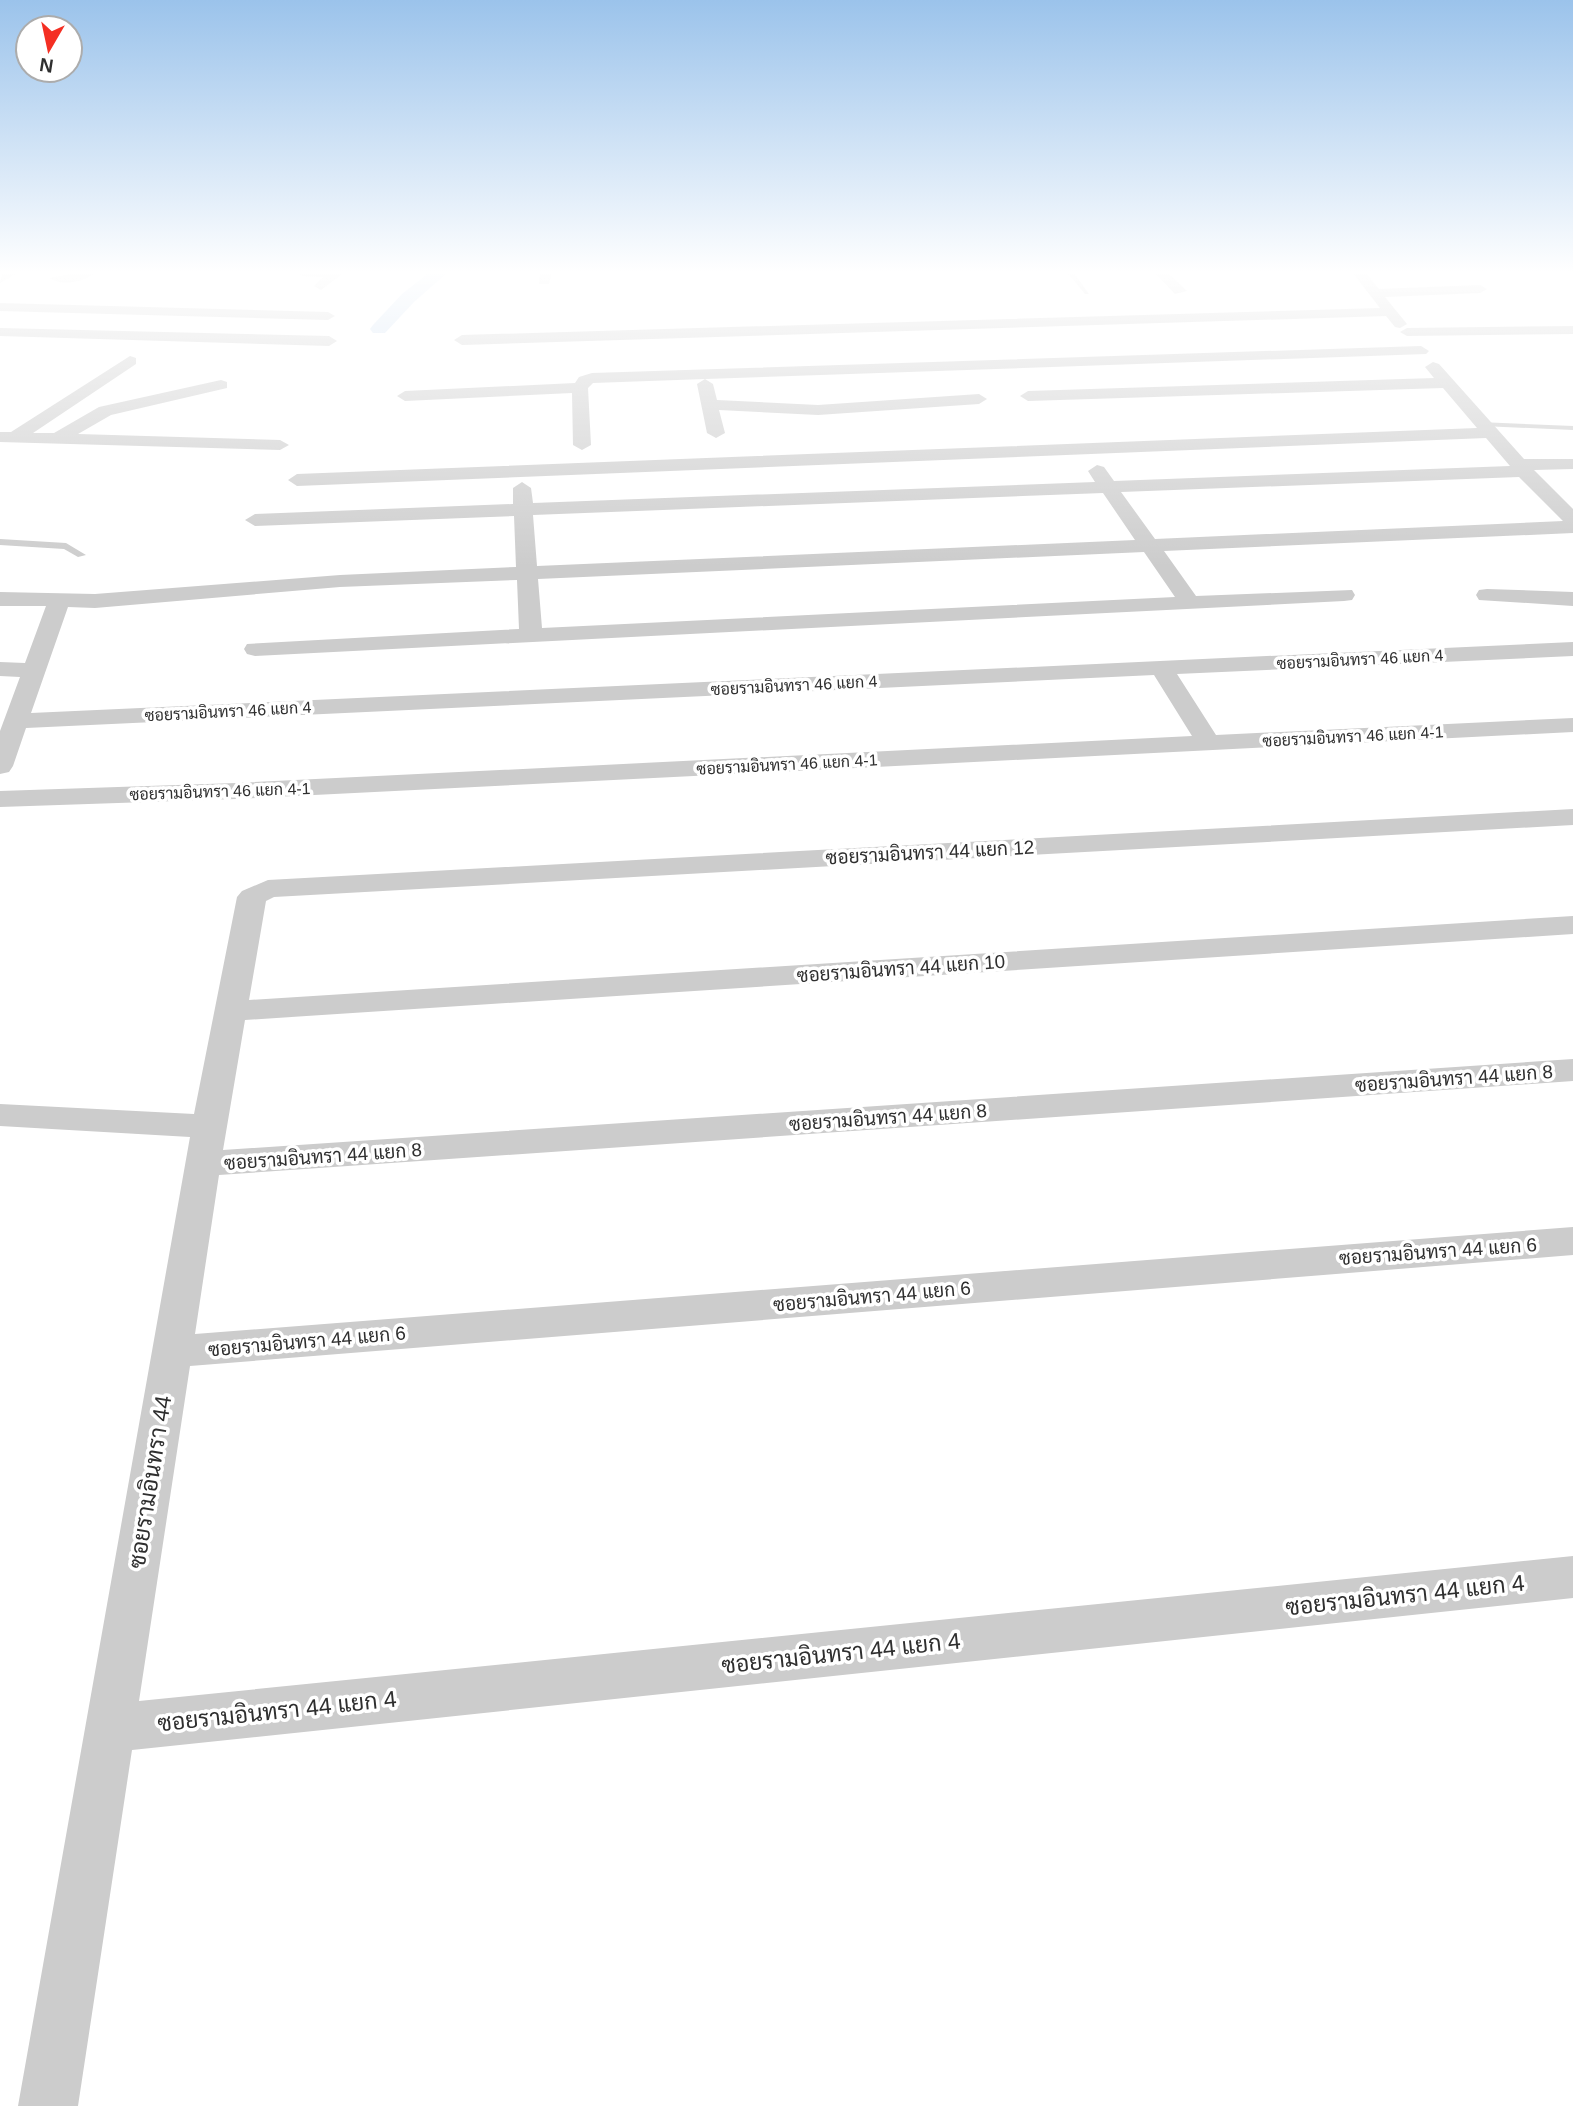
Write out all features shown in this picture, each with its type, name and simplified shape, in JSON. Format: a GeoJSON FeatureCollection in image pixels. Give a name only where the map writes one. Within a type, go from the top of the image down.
{"type":"FeatureCollection","features":[{"type":"Feature","properties":{"kind":"street"},"geometry":{"type":"LineString","coordinates":[[15,442],[117,370]]}},
{"type":"Feature","properties":{"kind":"street"},"geometry":{"type":"LineString","coordinates":[[582,446],[580,388],[585,380],[844,370]]}},
{"type":"Feature","properties":{"kind":"street"},"geometry":{"type":"LineString","coordinates":[[1256,374],[1338,370]]}},
{"type":"Feature","properties":{"kind":"street"},"geometry":{"type":"LineString","coordinates":[[1436,370],[1522,468],[1573,520]]}},
{"type":"Feature","properties":{"kind":"street"},"geometry":{"type":"LineString","coordinates":[[703,375],[716,433]]}},
{"type":"Feature","properties":{"kind":"street"},"geometry":{"type":"LineString","coordinates":[[1028,396],[1446,383]]}},
{"type":"Feature","properties":{"kind":"street"},"geometry":{"type":"LineString","coordinates":[[57,439],[105,411],[221,385]]}},
{"type":"Feature","properties":{"kind":"street"},"geometry":{"type":"LineString","coordinates":[[405,396],[580,388]]}},
{"type":"Feature","properties":{"kind":"street"},"geometry":{"type":"LineString","coordinates":[[710,405],[818,410],[979,399]]}},
{"type":"Feature","properties":{"kind":"street"},"geometry":{"type":"LineString","coordinates":[[297,480],[1082,449],[1486,428]]}},
{"type":"Feature","properties":{"kind":"street"},"geometry":{"type":"LineString","coordinates":[[15,442],[57,439],[280,445]]}},
{"type":"Feature","properties":{"kind":"street"},"geometry":{"type":"LineString","coordinates":[[1082,449],[1189,601]]}},
{"type":"Feature","properties":{"kind":"street"},"geometry":{"type":"LineString","coordinates":[[255,520],[1108,486],[1573,464]]}},
{"type":"Feature","properties":{"kind":"street"},"geometry":{"type":"LineString","coordinates":[[523,471],[522,510],[531,635]]}},
{"type":"Feature","properties":{"kind":"street"},"geometry":{"type":"LineString","coordinates":[[0,598],[58,603],[163,597],[292,583],[1573,527]]}},
{"type":"Feature","properties":{"kind":"street"},"geometry":{"type":"LineString","coordinates":[[255,649],[1344,595]]}},
{"type":"Feature","properties":{"kind":"street"},"geometry":{"type":"LineString","coordinates":[[1487,595],[1573,599]]}},
{"type":"Feature","properties":{"kind":"street"},"geometry":{"type":"LineString","coordinates":[[2,755],[58,603]]}},
{"type":"Feature","properties":{"kind":"street","name":"ซอยรามอินทรา 46 แยก 4"},"geometry":{"type":"LineString","coordinates":[[15,721],[1573,649]]}},
{"type":"Feature","properties":{"kind":"street"},"geometry":{"type":"LineString","coordinates":[[0,668],[32,670]]}},
{"type":"Feature","properties":{"kind":"street"},"geometry":{"type":"LineString","coordinates":[[1161,668],[1208,742]]}},
{"type":"Feature","properties":{"kind":"street","name":"ซอยรามอินทรา 46 แยก 4-1"},"geometry":{"type":"LineString","coordinates":[[0,799],[264,789],[1573,725]]}},
{"type":"Feature","properties":{"kind":"street","name":"ซอยรามอินทรา 44 แยก 12"},"geometry":{"type":"LineString","coordinates":[[288,888],[1573,817]]}},
{"type":"Feature","properties":{"kind":"street","name":"ซอยรามอินทรา 44"},"geometry":{"type":"LineString","coordinates":[[48,2106],[248,904],[260,892],[288,888]]}},
{"type":"Feature","properties":{"kind":"street","name":"ซอยรามอินทรา 44 แยก 10"},"geometry":{"type":"LineString","coordinates":[[230,1011],[1573,925]]}},
{"type":"Feature","properties":{"kind":"street","name":"ซอยรามอินทรา 44 แยก 8"},"geometry":{"type":"LineString","coordinates":[[0,1115],[206,1145],[1573,1070]]}},
{"type":"Feature","properties":{"kind":"street","name":"ซอยรามอินทรา 44 แยก 6"},"geometry":{"type":"LineString","coordinates":[[172,1352],[1573,1241]]}},
{"type":"Feature","properties":{"kind":"street","name":"ซอยรามอินทรา 44 แยก 4"},"geometry":{"type":"LineString","coordinates":[[110,1728],[1573,1577]]}},
{"type":"Feature","properties":{"kind":"lane"},"geometry":{"type":"LineString","coordinates":[[1486,428],[1573,428]]}},
{"type":"Feature","properties":{"kind":"lane"},"geometry":{"type":"LineString","coordinates":[[0,542],[66,546],[81,555]]}}]}
